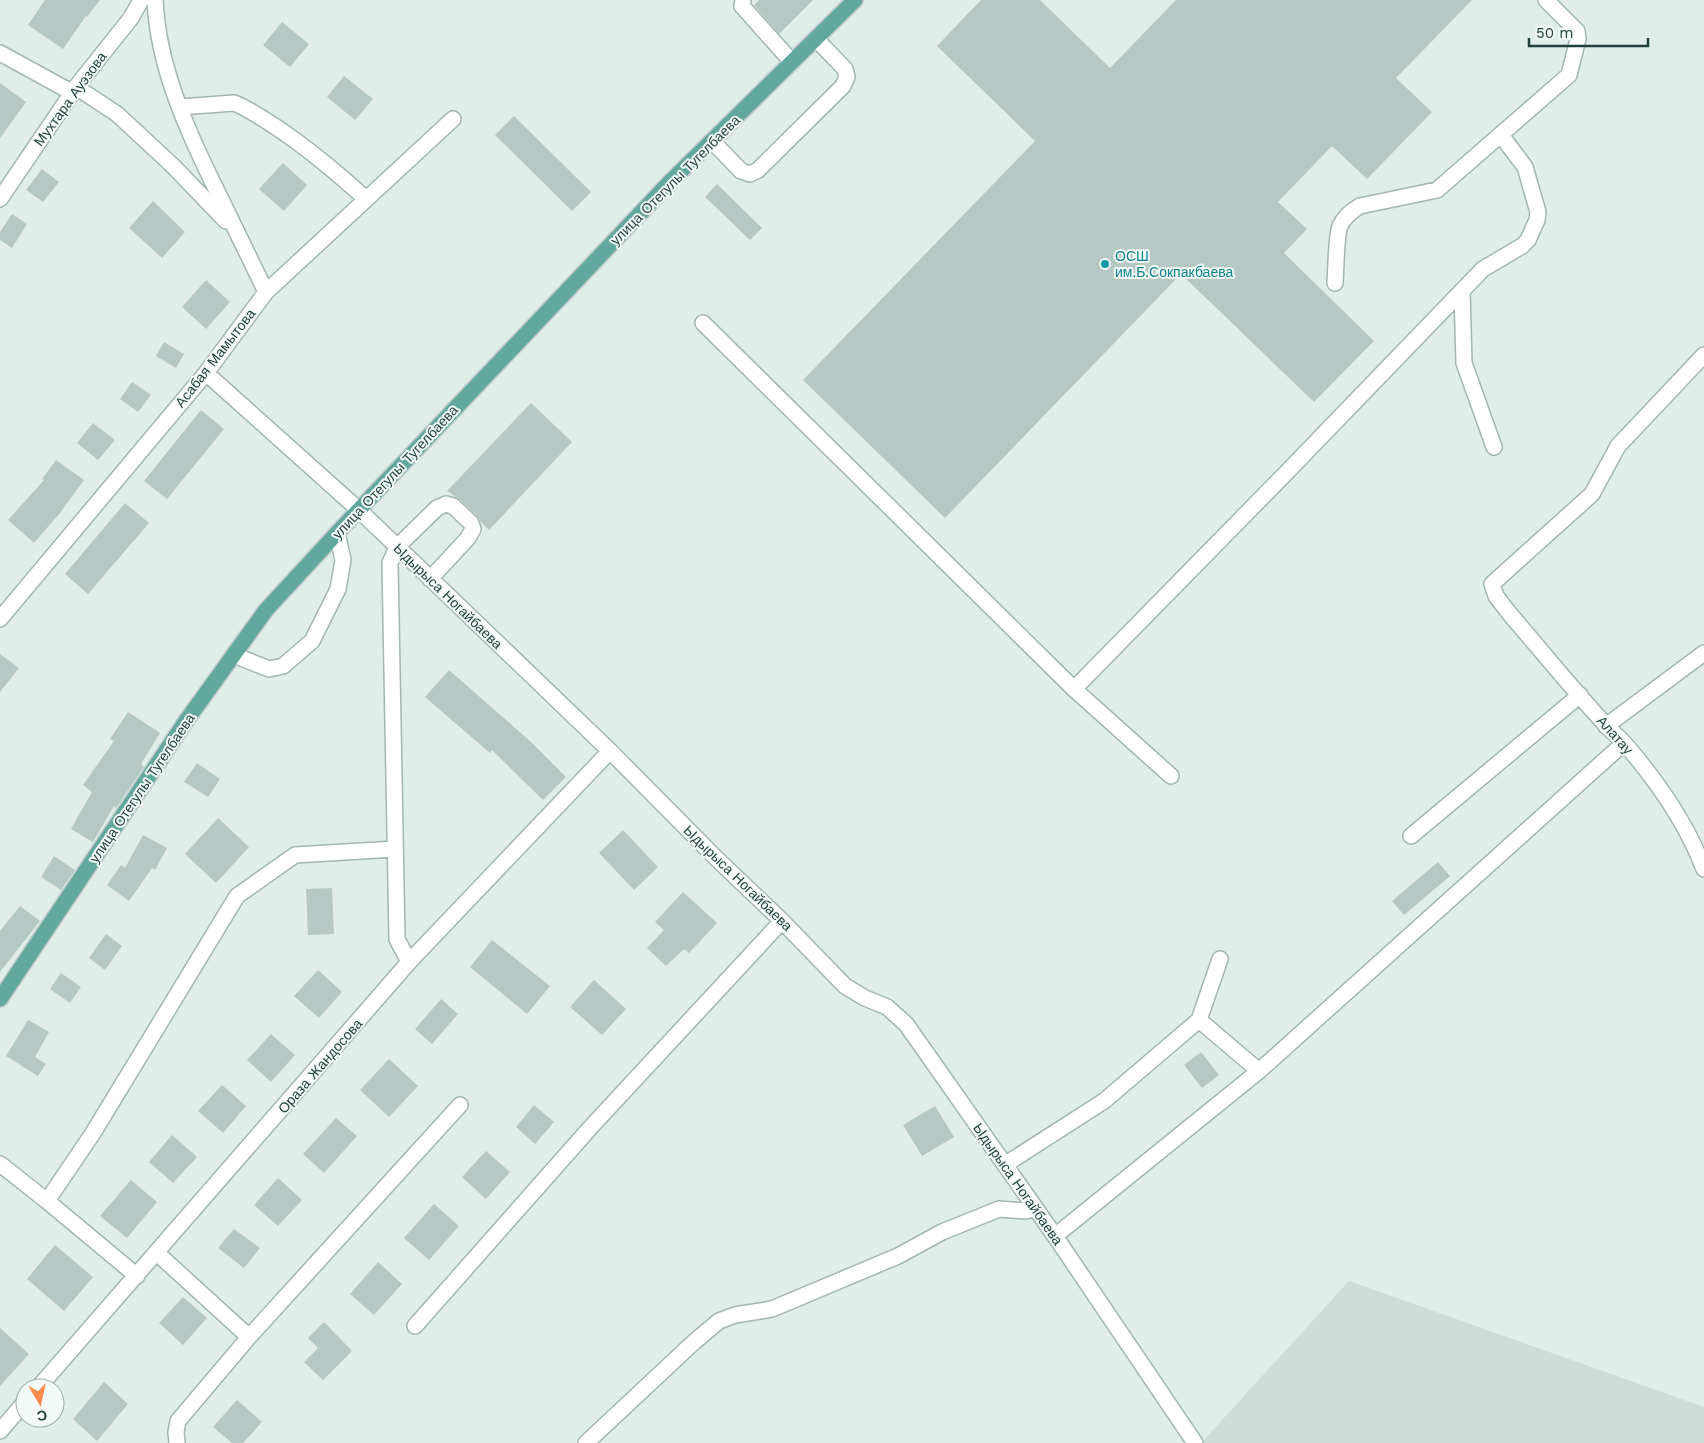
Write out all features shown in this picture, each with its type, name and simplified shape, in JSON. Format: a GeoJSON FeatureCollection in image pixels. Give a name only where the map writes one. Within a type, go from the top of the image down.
{"type":"FeatureCollection","features":[{"type":"Feature","properties":{"kind":"main road","name":"улица Отегулы Тугелбаева"},"geometry":{"type":"LineString","coordinates":[[0,1000],[186,721],[266,610],[671,181],[855,0]]}},
{"type":"Feature","properties":{"kind":"street","name":"Мухтара Ауэзова"},"geometry":{"type":"LineString","coordinates":[[0,198],[74,90],[131,18],[141,0]]}},
{"type":"Feature","properties":{"kind":"street"},"geometry":{"type":"LineString","coordinates":[[155,0],[156,17],[167,75],[197,150],[266,292]]}},
{"type":"Feature","properties":{"kind":"street"},"geometry":{"type":"LineString","coordinates":[[742,0],[742,6],[792,62]]}},
{"type":"Feature","properties":{"kind":"street"},"geometry":{"type":"LineString","coordinates":[[1335,283],[1340,226],[1345,218],[1360,206],[1437,190],[1569,75],[1578,39],[1576,31],[1546,0]]}},
{"type":"Feature","properties":{"kind":"street"},"geometry":{"type":"LineString","coordinates":[[712,141],[741,171],[750,174],[758,170],[843,86],[847,77],[845,69],[816,38]]}},
{"type":"Feature","properties":{"kind":"street"},"geometry":{"type":"LineString","coordinates":[[0,53],[117,114],[173,166],[236,231]]}},
{"type":"Feature","properties":{"kind":"street"},"geometry":{"type":"LineString","coordinates":[[180,107],[234,103],[242,106],[281,130],[314,154],[366,199]]}},
{"type":"Feature","properties":{"kind":"street","name":"Асабая Мамытова"},"geometry":{"type":"LineString","coordinates":[[0,618],[206,373],[266,292],[453,120]]}},
{"type":"Feature","properties":{"kind":"street"},"geometry":{"type":"LineString","coordinates":[[1074,688],[1287,472],[1483,269],[1522,246],[1528,240],[1537,220],[1538,212],[1524,167],[1501,135]]}},
{"type":"Feature","properties":{"kind":"street"},"geometry":{"type":"LineString","coordinates":[[1462,292],[1464,362],[1494,447]]}},
{"type":"Feature","properties":{"kind":"street"},"geometry":{"type":"LineString","coordinates":[[703,323],[1074,688],[1171,776]]}},
{"type":"Feature","properties":{"kind":"street","name":"Алатау"},"geometry":{"type":"LineString","coordinates":[[1704,356],[1618,446],[1592,494],[1492,584],[1496,596],[1509,613],[1606,726],[1624,743],[1662,790],[1695,846],[1704,869]]}},
{"type":"Feature","properties":{"kind":"street","name":"Ыдырыса Ногайбаева"},"geometry":{"type":"LineString","coordinates":[[206,373],[359,510],[610,751],[845,986],[887,1007],[906,1024],[1006,1164],[1195,1443]]}},
{"type":"Feature","properties":{"kind":"street"},"geometry":{"type":"LineString","coordinates":[[409,962],[397,939],[390,563],[397,547],[436,508],[446,504],[452,506],[471,523],[473,528],[468,538],[430,579]]}},
{"type":"Feature","properties":{"kind":"street"},"geometry":{"type":"LineString","coordinates":[[234,655],[269,670],[283,666],[312,641],[338,589],[343,560],[337,533]]}},
{"type":"Feature","properties":{"kind":"street"},"geometry":{"type":"LineString","coordinates":[[1606,726],[1704,653]]}},
{"type":"Feature","properties":{"kind":"street"},"geometry":{"type":"LineString","coordinates":[[1411,836],[1580,695]]}},
{"type":"Feature","properties":{"kind":"street"},"geometry":{"type":"LineString","coordinates":[[1055,1236],[1260,1071],[1624,743]]}},
{"type":"Feature","properties":{"kind":"street","name":"Ораза Жандосова"},"geometry":{"type":"LineString","coordinates":[[47,1378],[409,962],[610,751]]}},
{"type":"Feature","properties":{"kind":"street"},"geometry":{"type":"LineString","coordinates":[[47,1201],[93,1133],[237,896],[295,854],[395,849]]}},
{"type":"Feature","properties":{"kind":"street"},"geometry":{"type":"LineString","coordinates":[[415,1326],[590,1128],[782,921]]}},
{"type":"Feature","properties":{"kind":"street"},"geometry":{"type":"LineString","coordinates":[[1006,1164],[1104,1101],[1199,1020],[1220,959]]}},
{"type":"Feature","properties":{"kind":"street"},"geometry":{"type":"LineString","coordinates":[[1199,1020],[1260,1071]]}},
{"type":"Feature","properties":{"kind":"street"},"geometry":{"type":"LineString","coordinates":[[178,1443],[176,1432],[178,1421],[249,1337],[460,1105]]}},
{"type":"Feature","properties":{"kind":"street"},"geometry":{"type":"LineString","coordinates":[[0,1164],[137,1276]]}},
{"type":"Feature","properties":{"kind":"street"},"geometry":{"type":"LineString","coordinates":[[586,1443],[719,1321],[735,1315],[772,1309],[898,1256],[942,1232],[999,1209],[1026,1211],[1035,1208]]}},
{"type":"Feature","properties":{"kind":"street"},"geometry":{"type":"LineString","coordinates":[[157,1253],[249,1337]]}},
{"type":"Feature","properties":{"kind":"street"},"geometry":{"type":"LineString","coordinates":[[0,1431],[15,1414]]}},
{"type":"Feature","properties":{"kind":"shaded area"},"geometry":{"type":"Polygon","coordinates":[[[1349,1281],[1704,1407],[1704,1443],[1201,1443],[1349,1281]]]}},
{"type":"Feature","properties":{"kind":"building"},"geometry":{"type":"Polygon","coordinates":[[[45,0],[100,0],[86,16],[63,49],[28,25],[45,0]]]}},
{"type":"Feature","properties":{"kind":"building"},"geometry":{"type":"Polygon","coordinates":[[[759,0],[813,0],[779,34],[754,5],[759,0]]]}},
{"type":"Feature","properties":{"kind":"building","name":"ОСШ им.Б.Сокпакбаева"},"geometry":{"type":"Polygon","coordinates":[[[981,0],[1040,0],[1110,68],[1176,0],[1472,0],[1396,78],[1432,112],[1367,179],[1332,146],[1278,202],[1307,229],[1284,253],[1374,341],[1314,402],[1181,274],[945,518],[803,380],[1035,141],[937,46],[981,0]]]}},
{"type":"Feature","properties":{"kind":"building"},"geometry":{"type":"Polygon","coordinates":[[[282,22],[309,44],[290,67],[263,45],[282,22]]]}},
{"type":"Feature","properties":{"kind":"building"},"geometry":{"type":"Polygon","coordinates":[[[344,76],[373,99],[355,120],[327,97],[344,76]]]}},
{"type":"Feature","properties":{"kind":"building"},"geometry":{"type":"Polygon","coordinates":[[[0,83],[26,102],[0,138],[0,83]]]}},
{"type":"Feature","properties":{"kind":"building"},"geometry":{"type":"Polygon","coordinates":[[[514,116],[591,192],[572,211],[495,135],[514,116]]]}},
{"type":"Feature","properties":{"kind":"building"},"geometry":{"type":"Polygon","coordinates":[[[283,163],[307,185],[284,211],[259,189],[283,163]]]}},
{"type":"Feature","properties":{"kind":"building"},"geometry":{"type":"Polygon","coordinates":[[[42,169],[59,182],[43,202],[26,190],[42,169]]]}},
{"type":"Feature","properties":{"kind":"building"},"geometry":{"type":"Polygon","coordinates":[[[717,184],[762,228],[750,240],[705,197],[717,184]]]}},
{"type":"Feature","properties":{"kind":"building"},"geometry":{"type":"Polygon","coordinates":[[[153,201],[185,232],[162,258],[129,228],[153,201]]]}},
{"type":"Feature","properties":{"kind":"building"},"geometry":{"type":"Polygon","coordinates":[[[12,214],[27,224],[12,248],[0,240],[0,232],[12,214]]]}},
{"type":"Feature","properties":{"kind":"building"},"geometry":{"type":"Polygon","coordinates":[[[206,280],[230,302],[206,329],[182,307],[206,280]]]}},
{"type":"Feature","properties":{"kind":"building"},"geometry":{"type":"Polygon","coordinates":[[[164,342],[184,354],[176,368],[156,356],[164,342]]]}},
{"type":"Feature","properties":{"kind":"building"},"geometry":{"type":"Polygon","coordinates":[[[132,382],[151,395],[138,412],[120,399],[132,382]]]}},
{"type":"Feature","properties":{"kind":"building"},"geometry":{"type":"Polygon","coordinates":[[[531,403],[572,442],[489,530],[459,499],[447,491],[531,403]]]}},
{"type":"Feature","properties":{"kind":"building"},"geometry":{"type":"Polygon","coordinates":[[[201,410],[224,429],[167,499],[144,481],[201,410]]]}},
{"type":"Feature","properties":{"kind":"building"},"geometry":{"type":"Polygon","coordinates":[[[93,423],[115,440],[98,460],[77,443],[93,423]]]}},
{"type":"Feature","properties":{"kind":"building"},"geometry":{"type":"Polygon","coordinates":[[[56,460],[84,480],[60,513],[34,543],[8,520],[44,480],[42,479],[56,460]]]}},
{"type":"Feature","properties":{"kind":"building"},"geometry":{"type":"Polygon","coordinates":[[[125,503],[149,523],[88,594],[65,574],[125,503]]]}},
{"type":"Feature","properties":{"kind":"building"},"geometry":{"type":"Polygon","coordinates":[[[0,654],[19,668],[0,692],[0,654]]]}},
{"type":"Feature","properties":{"kind":"building"},"geometry":{"type":"Polygon","coordinates":[[[449,670],[531,742],[566,777],[543,800],[492,750],[490,753],[425,697],[449,670]]]}},
{"type":"Feature","properties":{"kind":"building"},"geometry":{"type":"Polygon","coordinates":[[[128,712],[160,733],[141,764],[144,767],[116,808],[114,806],[93,842],[71,829],[92,792],[83,785],[114,741],[110,739],[128,712]]]}},
{"type":"Feature","properties":{"kind":"building"},"geometry":{"type":"Polygon","coordinates":[[[197,763],[220,779],[208,797],[184,782],[197,763]]]}},
{"type":"Feature","properties":{"kind":"building"},"geometry":{"type":"Polygon","coordinates":[[[218,818],[249,847],[216,883],[185,854],[218,818]]]}},
{"type":"Feature","properties":{"kind":"building"},"geometry":{"type":"Polygon","coordinates":[[[623,830],[658,867],[634,890],[599,853],[623,830]]]}},
{"type":"Feature","properties":{"kind":"building"},"geometry":{"type":"Polygon","coordinates":[[[143,835],[167,848],[155,870],[152,868],[129,901],[107,885],[121,865],[125,868],[143,835]]]}},
{"type":"Feature","properties":{"kind":"building"},"geometry":{"type":"Polygon","coordinates":[[[54,856],[75,870],[61,890],[41,877],[54,856]]]}},
{"type":"Feature","properties":{"kind":"building"},"geometry":{"type":"Polygon","coordinates":[[[1438,862],[1450,876],[1404,915],[1392,901],[1438,862]]]}},
{"type":"Feature","properties":{"kind":"building"},"geometry":{"type":"Polygon","coordinates":[[[332,888],[334,934],[308,935],[306,889],[332,888]]]}},
{"type":"Feature","properties":{"kind":"building"},"geometry":{"type":"Polygon","coordinates":[[[683,892],[717,923],[689,953],[684,949],[666,966],[647,948],[664,930],[655,922],[683,892]]]}},
{"type":"Feature","properties":{"kind":"building"},"geometry":{"type":"Polygon","coordinates":[[[20,906],[40,921],[0,972],[0,931],[20,906]]]}},
{"type":"Feature","properties":{"kind":"building"},"geometry":{"type":"Polygon","coordinates":[[[106,934],[122,946],[105,970],[89,958],[106,934]]]}},
{"type":"Feature","properties":{"kind":"building"},"geometry":{"type":"Polygon","coordinates":[[[492,940],[550,986],[527,1014],[470,967],[492,940]]]}},
{"type":"Feature","properties":{"kind":"building"},"geometry":{"type":"Polygon","coordinates":[[[318,970],[342,992],[319,1018],[294,996],[318,970]]]}},
{"type":"Feature","properties":{"kind":"building"},"geometry":{"type":"Polygon","coordinates":[[[61,973],[81,987],[70,1003],[50,989],[61,973]]]}},
{"type":"Feature","properties":{"kind":"building"},"geometry":{"type":"Polygon","coordinates":[[[594,980],[626,1009],[602,1035],[570,1007],[594,980]]]}},
{"type":"Feature","properties":{"kind":"building"},"geometry":{"type":"Polygon","coordinates":[[[441,999],[458,1014],[432,1044],[415,1029],[441,999]]]}},
{"type":"Feature","properties":{"kind":"building"},"geometry":{"type":"Polygon","coordinates":[[[28,1020],[49,1032],[35,1057],[46,1064],[38,1076],[6,1056],[28,1020]]]}},
{"type":"Feature","properties":{"kind":"building"},"geometry":{"type":"Polygon","coordinates":[[[271,1034],[295,1055],[271,1082],[247,1060],[271,1034]]]}},
{"type":"Feature","properties":{"kind":"building"},"geometry":{"type":"Polygon","coordinates":[[[1201,1052],[1219,1075],[1202,1088],[1184,1065],[1201,1052]]]}},
{"type":"Feature","properties":{"kind":"building"},"geometry":{"type":"Polygon","coordinates":[[[389,1059],[418,1086],[389,1117],[360,1090],[389,1059]]]}},
{"type":"Feature","properties":{"kind":"building"},"geometry":{"type":"Polygon","coordinates":[[[222,1085],[246,1106],[223,1133],[198,1111],[222,1085]]]}},
{"type":"Feature","properties":{"kind":"building"},"geometry":{"type":"Polygon","coordinates":[[[534,1105],[554,1122],[535,1144],[516,1127],[534,1105]]]}},
{"type":"Feature","properties":{"kind":"building"},"geometry":{"type":"Polygon","coordinates":[[[935,1106],[954,1137],[922,1156],[903,1125],[935,1106]]]}},
{"type":"Feature","properties":{"kind":"building"},"geometry":{"type":"Polygon","coordinates":[[[336,1118],[357,1136],[324,1173],[303,1154],[336,1118]]]}},
{"type":"Feature","properties":{"kind":"building"},"geometry":{"type":"Polygon","coordinates":[[[172,1135],[197,1157],[173,1183],[149,1162],[172,1135]]]}},
{"type":"Feature","properties":{"kind":"building"},"geometry":{"type":"Polygon","coordinates":[[[486,1151],[510,1172],[486,1199],[462,1177],[486,1151]]]}},
{"type":"Feature","properties":{"kind":"building"},"geometry":{"type":"Polygon","coordinates":[[[278,1178],[302,1200],[278,1226],[254,1205],[278,1178]]]}},
{"type":"Feature","properties":{"kind":"building"},"geometry":{"type":"Polygon","coordinates":[[[131,1180],[157,1202],[127,1238],[100,1216],[131,1180]]]}},
{"type":"Feature","properties":{"kind":"building"},"geometry":{"type":"Polygon","coordinates":[[[434,1204],[459,1226],[429,1260],[404,1238],[434,1204]]]}},
{"type":"Feature","properties":{"kind":"building"},"geometry":{"type":"Polygon","coordinates":[[[234,1229],[260,1248],[244,1268],[218,1248],[234,1229]]]}},
{"type":"Feature","properties":{"kind":"building"},"geometry":{"type":"Polygon","coordinates":[[[55,1245],[93,1277],[64,1311],[27,1279],[55,1245]]]}},
{"type":"Feature","properties":{"kind":"building"},"geometry":{"type":"Polygon","coordinates":[[[378,1262],[402,1284],[374,1315],[350,1294],[378,1262]]]}},
{"type":"Feature","properties":{"kind":"building"},"geometry":{"type":"Polygon","coordinates":[[[183,1297],[207,1318],[183,1345],[159,1323],[183,1297]]]}},
{"type":"Feature","properties":{"kind":"building"},"geometry":{"type":"Polygon","coordinates":[[[324,1322],[352,1351],[323,1380],[304,1362],[318,1348],[308,1338],[324,1322]]]}},
{"type":"Feature","properties":{"kind":"building"},"geometry":{"type":"Polygon","coordinates":[[[0,1328],[29,1354],[0,1386],[0,1328]]]}},
{"type":"Feature","properties":{"kind":"building"},"geometry":{"type":"Polygon","coordinates":[[[104,1382],[128,1404],[97,1441],[73,1419],[104,1382]]]}},
{"type":"Feature","properties":{"kind":"building"},"geometry":{"type":"Polygon","coordinates":[[[237,1400],[262,1422],[243,1443],[232,1443],[213,1427],[237,1400]]]}},
{"type":"Feature","properties":{"kind":"place","name":"ОСШ им.Б.Сокпакбаева"},"geometry":{"type":"Point","coordinates":[1105,264]}}]}
